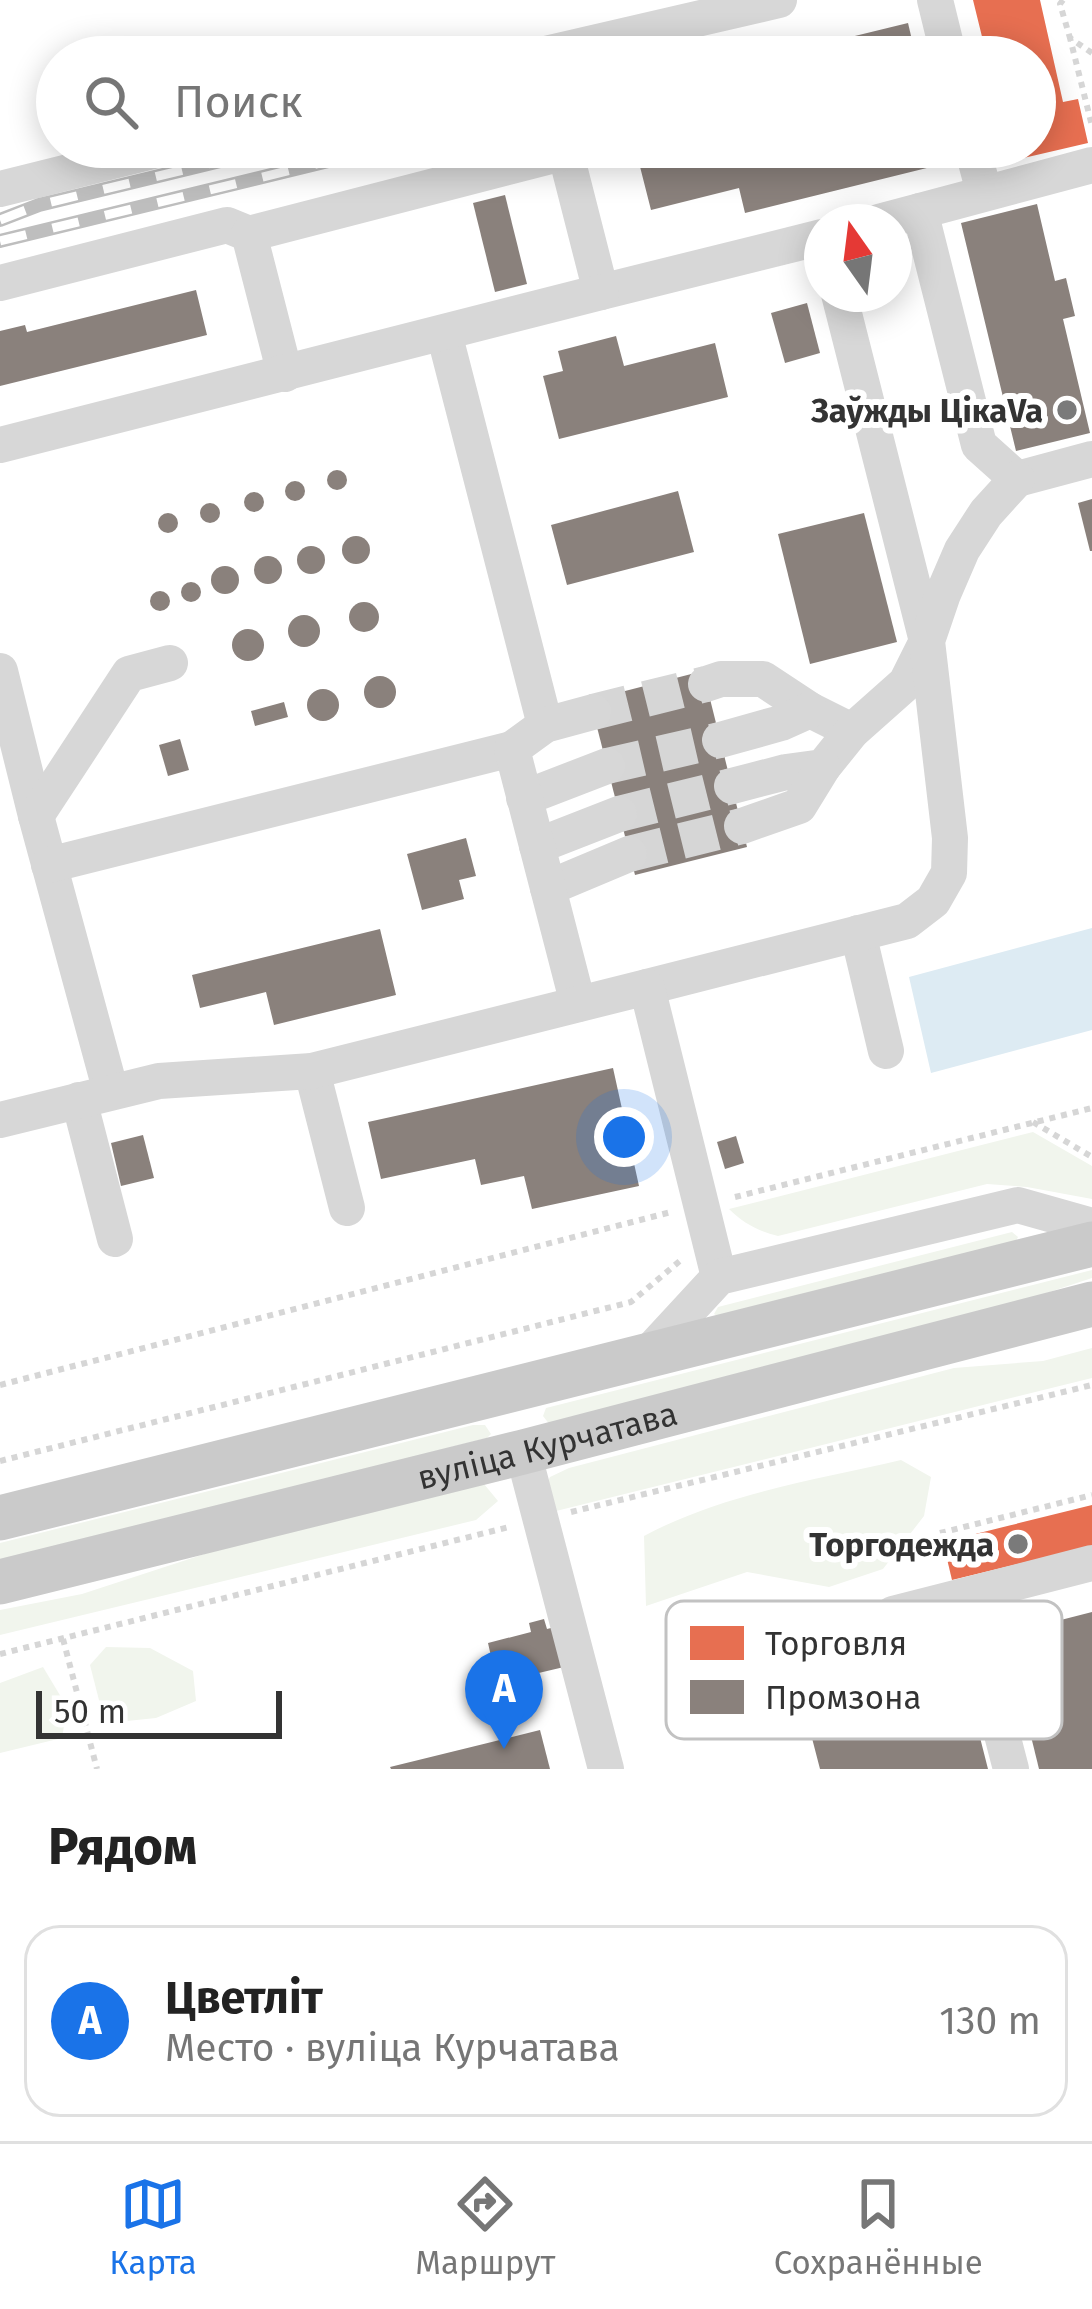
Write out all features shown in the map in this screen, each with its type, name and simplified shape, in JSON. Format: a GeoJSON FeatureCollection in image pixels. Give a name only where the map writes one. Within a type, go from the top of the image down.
{"type":"FeatureCollection","features":[{"type":"Feature","properties":{"kind":"main road","name":"вуліца Курчатава"},"geometry":{"type":"LineString","coordinates":[[0,1518],[1092,1244]]}},
{"type":"Feature","properties":{"kind":"main road","name":"вуліца Курчатава"},"geometry":{"type":"LineString","coordinates":[[0,1582],[1092,1304]]}},
{"type":"Feature","properties":{"kind":"main road"},"geometry":{"type":"LineString","coordinates":[[508,1392],[524,1452]]}},
{"type":"Feature","properties":{"kind":"lane"},"geometry":{"type":"LineString","coordinates":[[624,36],[779,0]]}},
{"type":"Feature","properties":{"kind":"lane"},"geometry":{"type":"LineString","coordinates":[[935,0],[944,36]]}},
{"type":"Feature","properties":{"kind":"lane"},"geometry":{"type":"LineString","coordinates":[[912,214],[1092,165]]}},
{"type":"Feature","properties":{"kind":"lane"},"geometry":{"type":"LineString","coordinates":[[0,189],[85,168]]}},
{"type":"Feature","properties":{"kind":"lane"},"geometry":{"type":"LineString","coordinates":[[0,283],[227,225],[249,233],[496,168]]}},
{"type":"Feature","properties":{"kind":"lane"},"geometry":{"type":"LineString","coordinates":[[570,168],[602,292]]}},
{"type":"Feature","properties":{"kind":"lane"},"geometry":{"type":"LineString","coordinates":[[978,168],[984,192]]}},
{"type":"Feature","properties":{"kind":"lane"},"geometry":{"type":"LineString","coordinates":[[920,212],[979,445],[1017,479]]}},
{"type":"Feature","properties":{"kind":"lane"},"geometry":{"type":"LineString","coordinates":[[249,233],[285,374]]}},
{"type":"Feature","properties":{"kind":"lane"},"geometry":{"type":"LineString","coordinates":[[0,445],[804,241]]}},
{"type":"Feature","properties":{"kind":"lane"},"geometry":{"type":"LineString","coordinates":[[0,1120],[159,1081],[312,1071],[907,921],[933,901],[949,873],[950,838],[927,641],[844,312]]}},
{"type":"Feature","properties":{"kind":"lane"},"geometry":{"type":"LineString","coordinates":[[444,333],[545,725]]}},
{"type":"Feature","properties":{"kind":"lane"},"geometry":{"type":"LineString","coordinates":[[742,826],[799,806],[853,731],[906,682],[962,550],[986,513],[1017,479],[1092,459]]}},
{"type":"Feature","properties":{"kind":"lane"},"geometry":{"type":"LineString","coordinates":[[35,816],[129,674],[170,663]]}},
{"type":"Feature","properties":{"kind":"lane"},"geometry":{"type":"LineString","coordinates":[[0,670],[49,865],[95,1096],[115,1239]]}},
{"type":"Feature","properties":{"kind":"lane"},"geometry":{"type":"LineString","coordinates":[[706,683],[763,679],[853,731]]}},
{"type":"Feature","properties":{"kind":"lane"},"geometry":{"type":"LineString","coordinates":[[721,740],[810,710]]}},
{"type":"Feature","properties":{"kind":"lane"},"geometry":{"type":"LineString","coordinates":[[49,865],[512,749],[545,725],[593,712]]}},
{"type":"Feature","properties":{"kind":"lane"},"geometry":{"type":"LineString","coordinates":[[512,749],[578,1004]]}},
{"type":"Feature","properties":{"kind":"lane"},"geometry":{"type":"LineString","coordinates":[[524,798],[607,766]]}},
{"type":"Feature","properties":{"kind":"lane"},"geometry":{"type":"LineString","coordinates":[[732,787],[823,767]]}},
{"type":"Feature","properties":{"kind":"lane"},"geometry":{"type":"LineString","coordinates":[[537,846],[619,814]]}},
{"type":"Feature","properties":{"kind":"lane"},"geometry":{"type":"LineString","coordinates":[[548,888],[629,854]]}},
{"type":"Feature","properties":{"kind":"lane"},"geometry":{"type":"LineString","coordinates":[[858,934],[886,1051]]}},
{"type":"Feature","properties":{"kind":"lane"},"geometry":{"type":"LineString","coordinates":[[647,987],[698,1222],[718,1277]]}},
{"type":"Feature","properties":{"kind":"lane"},"geometry":{"type":"LineString","coordinates":[[312,1071],[346,1208]]}},
{"type":"Feature","properties":{"kind":"lane"},"geometry":{"type":"LineString","coordinates":[[647,1355],[718,1277],[1018,1204],[1092,1226]]}},
{"type":"Feature","properties":{"kind":"lane"},"geometry":{"type":"LineString","coordinates":[[524,1452],[606,1769]]}},
{"type":"Feature","properties":{"kind":"lane"},"geometry":{"type":"LineString","coordinates":[[946,1601],[1092,1563]]}},
{"type":"Feature","properties":{"kind":"lane"},"geometry":{"type":"LineString","coordinates":[[967,1596],[968,1601]]}},
{"type":"Feature","properties":{"kind":"lane"},"geometry":{"type":"LineString","coordinates":[[1003,1739],[1011,1769]]}},
{"type":"Feature","properties":{"kind":"path"},"geometry":{"type":"LineString","coordinates":[[1063,0],[1060,4],[1092,126]]}},
{"type":"Feature","properties":{"kind":"path"},"geometry":{"type":"LineString","coordinates":[[1070,38],[1092,53]]}},
{"type":"Feature","properties":{"kind":"path"},"geometry":{"type":"LineString","coordinates":[[719,1200],[1092,1108]]}},
{"type":"Feature","properties":{"kind":"path"},"geometry":{"type":"LineString","coordinates":[[1033,1122],[1092,1156]]}},
{"type":"Feature","properties":{"kind":"path"},"geometry":{"type":"LineString","coordinates":[[0,1385],[698,1222]]}},
{"type":"Feature","properties":{"kind":"path"},"geometry":{"type":"LineString","coordinates":[[0,1461],[631,1302],[698,1222]]}},
{"type":"Feature","properties":{"kind":"path"},"geometry":{"type":"LineString","coordinates":[[553,1516],[1092,1384]]}},
{"type":"Feature","properties":{"kind":"path"},"geometry":{"type":"LineString","coordinates":[[940,1533],[1092,1495]]}},
{"type":"Feature","properties":{"kind":"path"},"geometry":{"type":"LineString","coordinates":[[996,1519],[999,1528]]}},
{"type":"Feature","properties":{"kind":"path"},"geometry":{"type":"LineString","coordinates":[[0,1654],[509,1527]]}},
{"type":"Feature","properties":{"kind":"path"},"geometry":{"type":"LineString","coordinates":[[63,1639],[97,1769]]}},
{"type":"Feature","properties":{"kind":"shaded area"},"geometry":{"type":"Polygon","coordinates":[[[1092,928],[1092,1030],[931,1073],[909,977],[1092,928]]]}},
{"type":"Feature","properties":{"kind":"shaded area"},"geometry":{"type":"Polygon","coordinates":[[[1033,1132],[1092,1166],[1092,1199],[987,1184],[778,1236],[751,1226],[729,1209],[1033,1132]]]}},
{"type":"Feature","properties":{"kind":"shaded area"},"geometry":{"type":"Polygon","coordinates":[[[1012,1232],[1018,1237],[1015,1243],[720,1318],[714,1314],[718,1307],[1012,1232]]]}},
{"type":"Feature","properties":{"kind":"shaded area"},"geometry":{"type":"Polygon","coordinates":[[[1092,1270],[1092,1278],[946,1326],[550,1425],[543,1416],[546,1408],[1092,1270]]]}},
{"type":"Feature","properties":{"kind":"shaded area"},"geometry":{"type":"Polygon","coordinates":[[[1092,1348],[1092,1378],[552,1512],[545,1487],[550,1477],[569,1468],[954,1368],[1043,1361],[1092,1348]]]}},
{"type":"Feature","properties":{"kind":"shaded area"},"geometry":{"type":"Polygon","coordinates":[[[485,1425],[491,1434],[0,1562],[0,1543],[485,1425]]]}},
{"type":"Feature","properties":{"kind":"shaded area"},"geometry":{"type":"Polygon","coordinates":[[[901,1460],[931,1477],[924,1516],[883,1569],[829,1587],[747,1572],[646,1606],[644,1536],[737,1499],[901,1460]]]}},
{"type":"Feature","properties":{"kind":"shaded area"},"geometry":{"type":"Polygon","coordinates":[[[484,1484],[498,1501],[476,1520],[0,1635],[0,1610],[82,1594],[226,1547],[484,1484]]]}},
{"type":"Feature","properties":{"kind":"shaded area"},"geometry":{"type":"Polygon","coordinates":[[[106,1647],[150,1648],[193,1671],[196,1701],[156,1718],[117,1722],[101,1708],[90,1665],[106,1647]]]}},
{"type":"Feature","properties":{"kind":"shaded area"},"geometry":{"type":"Polygon","coordinates":[[[43,1667],[67,1707],[62,1738],[0,1753],[0,1683],[43,1667]]]}},
{"type":"Feature","properties":{"kind":"building: Торговля"},"geometry":{"type":"Polygon","coordinates":[[[973,0],[1040,0],[1048,36],[982,36],[973,0]]]}},
{"type":"Feature","properties":{"kind":"building: Торговля"},"geometry":{"type":"Polygon","coordinates":[[[1056,71],[1063,102],[1078,99],[1088,143],[1056,150],[1056,71]]]}},
{"type":"Feature","properties":{"kind":"building: Торговля","name":"Торгодежда"},"geometry":{"type":"Polygon","coordinates":[[[1092,1505],[1092,1546],[952,1580],[943,1542],[1092,1505]]]}},
{"type":"Feature","properties":{"kind":"building: Промзона"},"geometry":{"type":"Polygon","coordinates":[[[908,23],[911,36],[855,36],[908,23]]]}},
{"type":"Feature","properties":{"kind":"building: Промзона"},"geometry":{"type":"Polygon","coordinates":[[[640,168],[927,168],[745,213],[739,188],[651,210],[640,168]]]}},
{"type":"Feature","properties":{"kind":"building: Промзона"},"geometry":{"type":"Polygon","coordinates":[[[505,195],[527,284],[495,292],[473,203],[505,195]]]}},
{"type":"Feature","properties":{"kind":"building: Промзона"},"geometry":{"type":"Polygon","coordinates":[[[1037,204],[1055,281],[1066,278],[1075,316],[1063,319],[1090,433],[1016,451],[961,223],[1037,204]]]}},
{"type":"Feature","properties":{"kind":"building: Промзона"},"geometry":{"type":"Polygon","coordinates":[[[196,290],[207,335],[0,386],[0,331],[25,325],[27,332],[196,290]]]}},
{"type":"Feature","properties":{"kind":"building: Промзона"},"geometry":{"type":"Polygon","coordinates":[[[804,304],[820,353],[785,363],[771,313],[804,304]]]}},
{"type":"Feature","properties":{"kind":"building: Промзона"},"geometry":{"type":"Polygon","coordinates":[[[616,336],[624,366],[715,343],[728,397],[559,439],[543,376],[563,371],[558,351],[616,336]]]}},
{"type":"Feature","properties":{"kind":"building: Промзона"},"geometry":{"type":"Polygon","coordinates":[[[337,470],[347,480],[337,490],[327,480],[337,470]]]}},
{"type":"Feature","properties":{"kind":"building: Промзона"},"geometry":{"type":"Polygon","coordinates":[[[295,481],[305,491],[295,501],[285,491],[295,481]]]}},
{"type":"Feature","properties":{"kind":"building: Промзона"},"geometry":{"type":"Polygon","coordinates":[[[678,491],[694,552],[567,585],[551,525],[678,491]]]}},
{"type":"Feature","properties":{"kind":"building: Промзона"},"geometry":{"type":"Polygon","coordinates":[[[254,492],[264,502],[254,512],[244,502],[254,492]]]}},
{"type":"Feature","properties":{"kind":"building: Промзона"},"geometry":{"type":"Polygon","coordinates":[[[1092,499],[1092,551],[1090,551],[1078,503],[1092,499]]]}},
{"type":"Feature","properties":{"kind":"building: Промзона"},"geometry":{"type":"Polygon","coordinates":[[[210,503],[220,513],[210,523],[200,513],[210,503]]]}},
{"type":"Feature","properties":{"kind":"building: Промзона"},"geometry":{"type":"Polygon","coordinates":[[[168,513],[178,523],[168,533],[158,523],[168,513]]]}},
{"type":"Feature","properties":{"kind":"building: Промзона"},"geometry":{"type":"Polygon","coordinates":[[[864,513],[897,642],[810,664],[778,534],[864,513]]]}},
{"type":"Feature","properties":{"kind":"building: Промзона"},"geometry":{"type":"Polygon","coordinates":[[[356,536],[366,540],[370,550],[366,560],[356,564],[346,560],[342,550],[346,540],[356,536]]]}},
{"type":"Feature","properties":{"kind":"building: Промзона"},"geometry":{"type":"Polygon","coordinates":[[[311,546],[321,550],[325,560],[321,570],[311,574],[301,570],[297,560],[301,550],[311,546]]]}},
{"type":"Feature","properties":{"kind":"building: Промзона"},"geometry":{"type":"Polygon","coordinates":[[[268,556],[278,560],[282,570],[278,580],[268,584],[258,580],[254,570],[258,560],[268,556]]]}},
{"type":"Feature","properties":{"kind":"building: Промзона"},"geometry":{"type":"Polygon","coordinates":[[[225,566],[235,570],[239,580],[235,590],[225,594],[215,590],[211,580],[215,570],[225,566]]]}},
{"type":"Feature","properties":{"kind":"building: Промзона"},"geometry":{"type":"Polygon","coordinates":[[[191,582],[201,592],[191,602],[181,592],[191,582]]]}},
{"type":"Feature","properties":{"kind":"building: Промзона"},"geometry":{"type":"Polygon","coordinates":[[[160,591],[170,601],[160,611],[150,601],[160,591]]]}},
{"type":"Feature","properties":{"kind":"building: Промзона"},"geometry":{"type":"Polygon","coordinates":[[[364,602],[375,606],[379,617],[375,628],[364,632],[353,628],[349,617],[353,606],[364,602]]]}},
{"type":"Feature","properties":{"kind":"building: Промзона"},"geometry":{"type":"Polygon","coordinates":[[[304,615],[315,620],[320,631],[315,642],[304,647],[293,642],[288,631],[293,620],[304,615]]]}},
{"type":"Feature","properties":{"kind":"building: Промзона"},"geometry":{"type":"Polygon","coordinates":[[[248,629],[259,634],[264,645],[259,656],[248,661],[237,656],[232,645],[237,634],[248,629]]]}},
{"type":"Feature","properties":{"kind":"building: Промзона"},"geometry":{"type":"Polygon","coordinates":[[[703,671],[747,847],[635,875],[590,700],[703,671]]]}},
{"type":"Feature","properties":{"kind":"building: Промзона"},"geometry":{"type":"Polygon","coordinates":[[[380,676],[391,681],[396,692],[391,703],[380,708],[369,703],[364,692],[369,681],[380,676]]]}},
{"type":"Feature","properties":{"kind":"building: Промзона"},"geometry":{"type":"Polygon","coordinates":[[[323,689],[334,694],[339,705],[334,716],[323,721],[312,716],[307,705],[312,694],[323,689]]]}},
{"type":"Feature","properties":{"kind":"building: Промзона"},"geometry":{"type":"Polygon","coordinates":[[[284,702],[288,717],[255,726],[251,711],[284,702]]]}},
{"type":"Feature","properties":{"kind":"building: Промзона"},"geometry":{"type":"Polygon","coordinates":[[[180,739],[189,770],[168,776],[159,745],[180,739]]]}},
{"type":"Feature","properties":{"kind":"building: Промзона"},"geometry":{"type":"Polygon","coordinates":[[[466,838],[476,876],[459,880],[464,899],[422,910],[407,854],[466,838]]]}},
{"type":"Feature","properties":{"kind":"building: Промзона"},"geometry":{"type":"Polygon","coordinates":[[[380,929],[396,995],[274,1025],[266,992],[200,1008],[192,975],[380,929]]]}},
{"type":"Feature","properties":{"kind":"building: Промзона"},"geometry":{"type":"Polygon","coordinates":[[[613,1068],[639,1186],[532,1209],[524,1176],[481,1185],[475,1159],[381,1179],[368,1122],[613,1068]]]}},
{"type":"Feature","properties":{"kind":"building: Промзона"},"geometry":{"type":"Polygon","coordinates":[[[143,1135],[154,1178],[121,1186],[111,1143],[143,1135]]]}},
{"type":"Feature","properties":{"kind":"building: Промзона"},"geometry":{"type":"Polygon","coordinates":[[[736,1136],[744,1163],[725,1169],[717,1142],[736,1136]]]}},
{"type":"Feature","properties":{"kind":"building: Промзона"},"geometry":{"type":"Polygon","coordinates":[[[1092,1612],[1092,1769],[1039,1769],[1032,1739],[1062,1739],[1062,1620],[1092,1612]]]}},
{"type":"Feature","properties":{"kind":"building: Промзона"},"geometry":{"type":"Polygon","coordinates":[[[544,1619],[547,1629],[555,1627],[564,1667],[497,1683],[488,1643],[531,1632],[529,1623],[544,1619]]]}},
{"type":"Feature","properties":{"kind":"building: Промзона"},"geometry":{"type":"Polygon","coordinates":[[[540,1730],[550,1769],[390,1767],[540,1730]]]}},
{"type":"Feature","properties":{"kind":"building: Промзона"},"geometry":{"type":"Polygon","coordinates":[[[812,1739],[980,1739],[988,1769],[820,1769],[812,1739]]]}},
{"type":"Feature","properties":{"kind":"tunnel"},"geometry":{"type":"LineString","coordinates":[[593,712],[706,684]]}},
{"type":"Feature","properties":{"kind":"tunnel"},"geometry":{"type":"LineString","coordinates":[[607,766],[720,740]]}},
{"type":"Feature","properties":{"kind":"tunnel"},"geometry":{"type":"LineString","coordinates":[[619,814],[732,786]]}},
{"type":"Feature","properties":{"kind":"tunnel"},"geometry":{"type":"LineString","coordinates":[[629,854],[742,826]]}},
{"type":"Feature","properties":{"kind":"railway"},"geometry":{"type":"LineString","coordinates":[[0,220],[39,205],[191,168]]}},
{"type":"Feature","properties":{"kind":"railway"},"geometry":{"type":"LineString","coordinates":[[0,241],[300,168]]}},
{"type":"Feature","properties":{"kind":"place","name":"Заўжды ЦiкаVa"},"geometry":{"type":"Point","coordinates":[1067,410]}},
{"type":"Feature","properties":{"kind":"place","name":"Торгодежда"},"geometry":{"type":"Point","coordinates":[1018,1544]}},
{"type":"Feature","properties":{"kind":"place","name":"Цветліт"},"geometry":{"type":"Point","coordinates":[504,1749]}}]}
